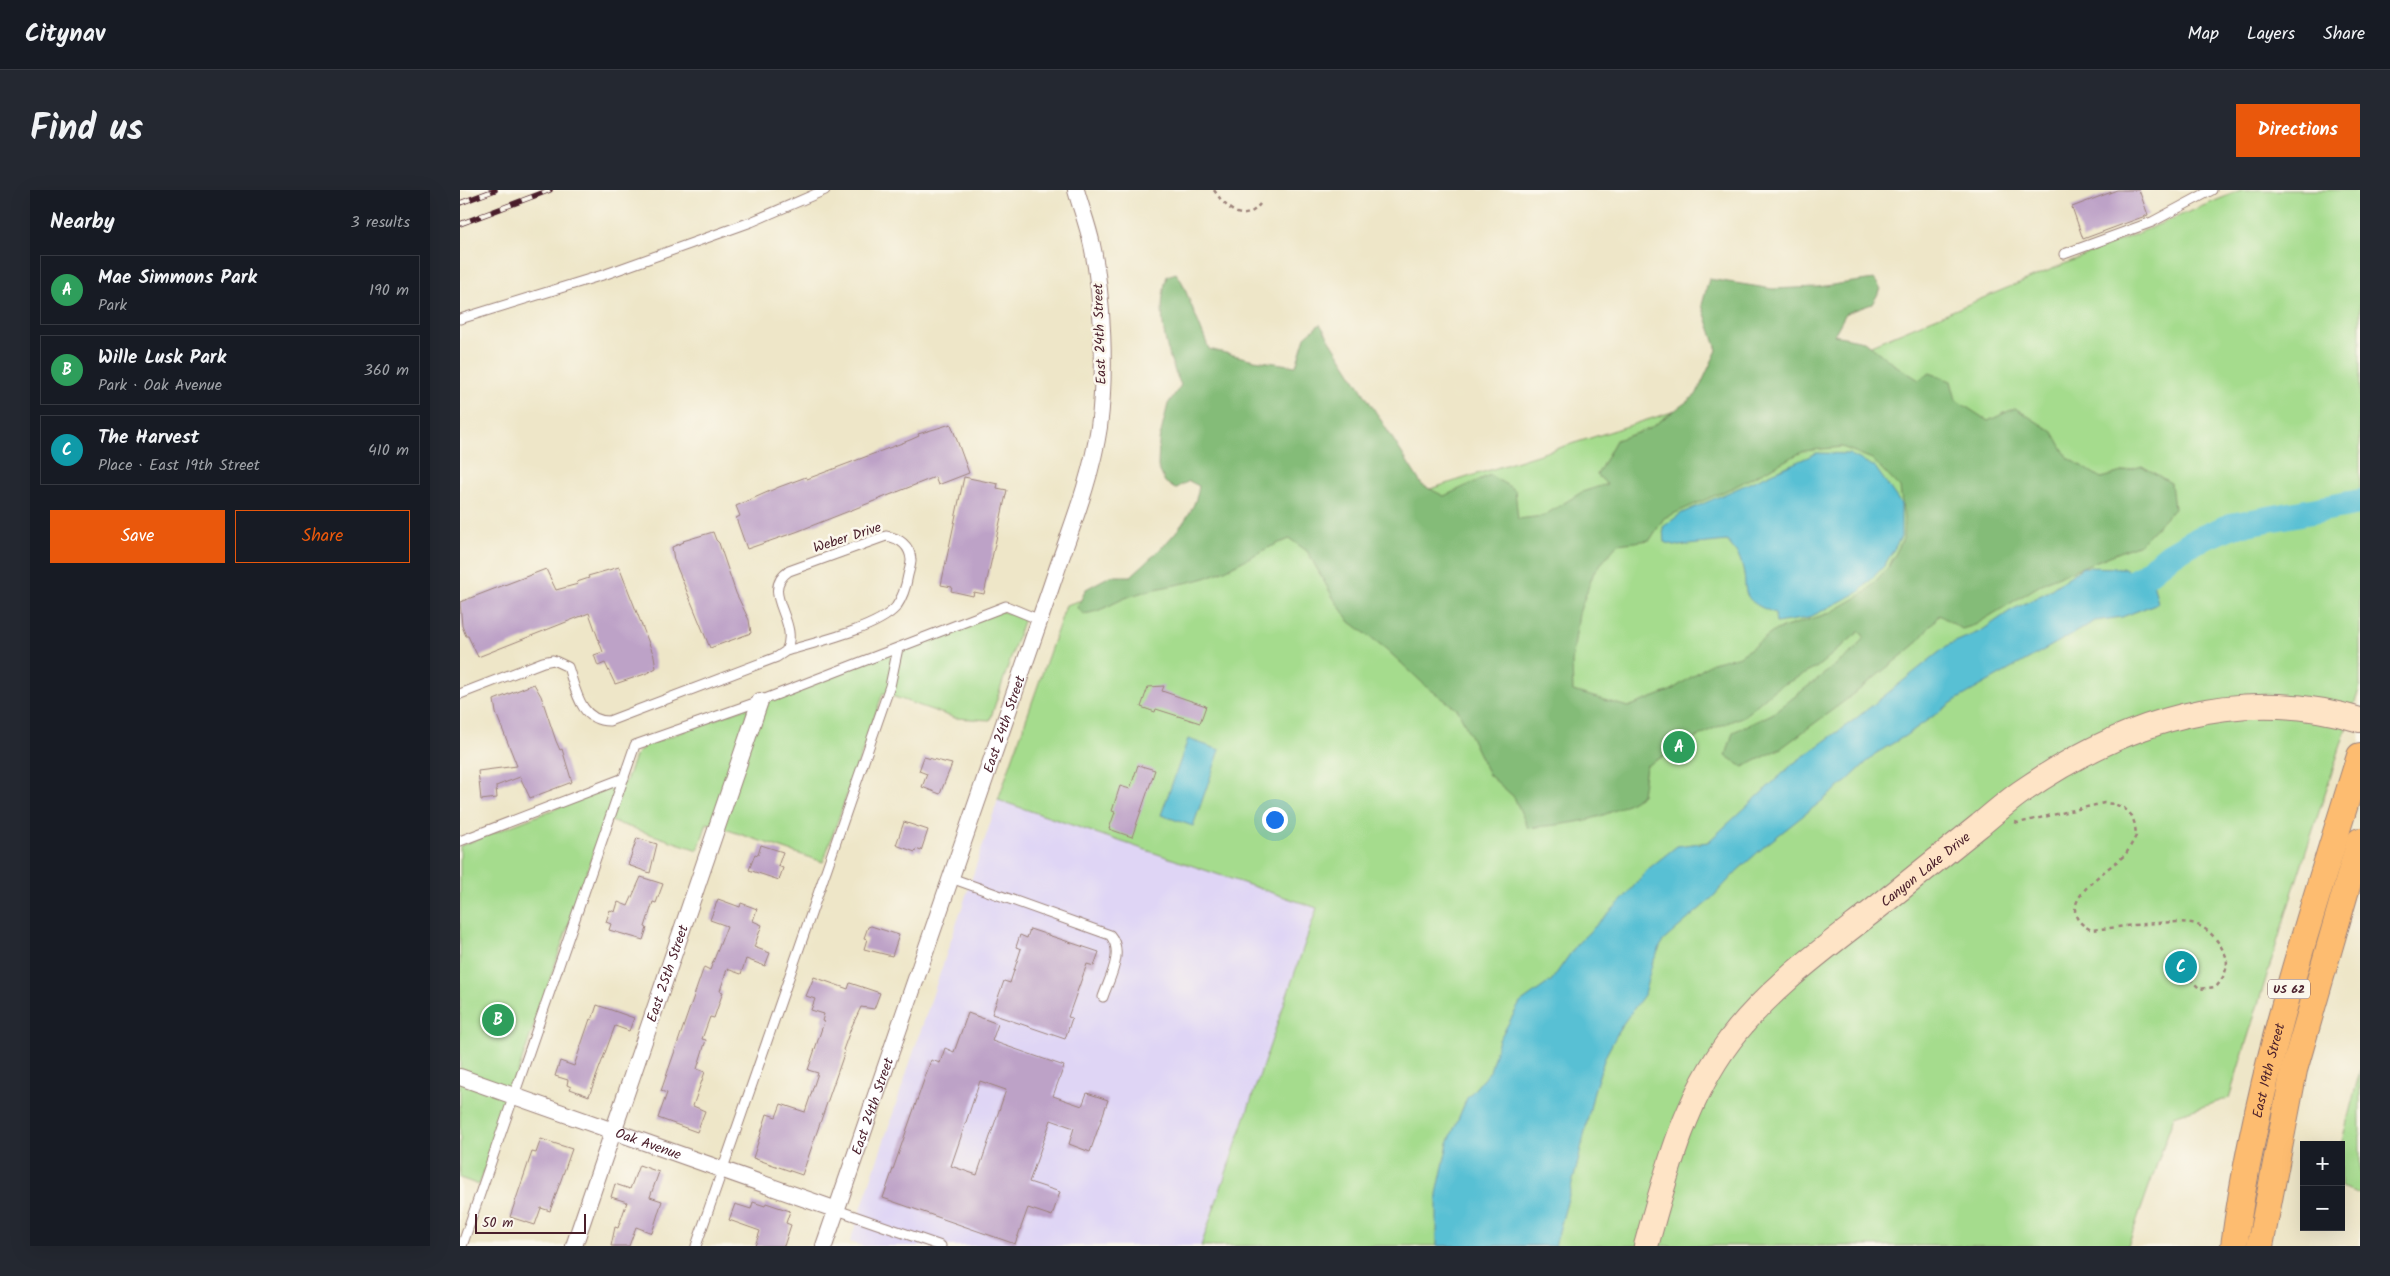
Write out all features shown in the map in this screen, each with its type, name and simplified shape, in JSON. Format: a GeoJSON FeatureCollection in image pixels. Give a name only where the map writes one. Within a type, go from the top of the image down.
{"type":"FeatureCollection","features":[{"type":"Feature","properties":{"kind":"main road","name":"East 19th Street"},"geometry":{"type":"LineString","coordinates":[[2234,1246],[2253,1138],[2270,1059],[2300,948],[2360,756]]}},
{"type":"Feature","properties":{"kind":"main road","name":"East 19th Street"},"geometry":{"type":"LineString","coordinates":[[2260,1246],[2294,1070],[2360,841]]}},
{"type":"Feature","properties":{"kind":"street","name":"East 24th Street"},"geometry":{"type":"LineString","coordinates":[[824,1246],[1081,499],[1099,427],[1102,358],[1098,282],[1092,244],[1076,190]]}},
{"type":"Feature","properties":{"kind":"street","name":"East 25th Street"},"geometry":{"type":"LineString","coordinates":[[574,1246],[760,701]]}},
{"type":"Feature","properties":{"kind":"street","name":"Canyon Lake Drive"},"geometry":{"type":"LineString","coordinates":[[1646,1246],[1669,1162],[1687,1115],[1709,1073],[1730,1041],[1783,982],[2021,792],[2071,762],[2118,739],[2161,722],[2201,710],[2238,705],[2275,704],[2306,707],[2360,720]]}},
{"type":"Feature","properties":{"kind":"street","name":"Oak Avenue"},"geometry":{"type":"LineString","coordinates":[[460,1078],[837,1210]]}},
{"type":"Feature","properties":{"kind":"lane"},"geometry":{"type":"LineString","coordinates":[[460,319],[606,274],[751,222],[825,190]]}},
{"type":"Feature","properties":{"kind":"lane"},"geometry":{"type":"LineString","coordinates":[[2064,254],[2152,222],[2212,190]]}},
{"type":"Feature","properties":{"kind":"lane","name":"Weber Drive"},"geometry":{"type":"LineString","coordinates":[[460,694],[543,662],[553,660],[568,668],[585,712],[591,718],[609,721],[777,657],[786,651],[886,617],[896,606],[905,591],[911,560],[907,547],[897,537],[886,536],[789,571],[781,576],[777,585],[778,594],[791,634],[786,651]]}},
{"type":"Feature","properties":{"kind":"lane"},"geometry":{"type":"LineString","coordinates":[[462,1246],[635,744],[760,701],[1006,606],[1040,620]]}},
{"type":"Feature","properties":{"kind":"lane"},"geometry":{"type":"LineString","coordinates":[[696,1246],[890,686],[898,648]]}},
{"type":"Feature","properties":{"kind":"lane"},"geometry":{"type":"LineString","coordinates":[[460,841],[624,778]]}},
{"type":"Feature","properties":{"kind":"lane"},"geometry":{"type":"LineString","coordinates":[[951,878],[1110,935],[1118,952],[1103,997]]}},
{"type":"Feature","properties":{"kind":"lane"},"geometry":{"type":"LineString","coordinates":[[837,1210],[941,1246]]}},
{"type":"Feature","properties":{"kind":"path"},"geometry":{"type":"LineString","coordinates":[[1214,190],[1228,208],[1236,213],[1249,214],[1260,204]]}},
{"type":"Feature","properties":{"kind":"path"},"geometry":{"type":"LineString","coordinates":[[1995,813],[2018,823],[2104,803],[2124,808],[2132,816],[2135,825],[2136,836],[2132,846],[2126,854],[2079,896],[2074,911],[2076,919],[2091,930],[2178,922],[2193,923],[2207,930],[2218,941],[2226,956],[2223,979],[2216,987],[2200,989],[2188,976]]}},
{"type":"Feature","properties":{"kind":"path"},"geometry":{"type":"LineString","coordinates":[[2184,957],[2192,963],[2192,970],[2188,976],[2181,977],[2174,972],[2172,966],[2178,958],[2184,957]]}},
{"type":"Feature","properties":{"kind":"shaded area"},"geometry":{"type":"Polygon","coordinates":[[[998,800],[1317,908],[1201,1246],[862,1246],[850,1242],[998,800]]]}},
{"type":"Feature","properties":{"kind":"green space"},"geometry":{"type":"Polygon","coordinates":[[[2241,190],[2360,190],[2360,687],[2293,891],[2229,1098],[2174,1116],[2128,1246],[1201,1246],[1317,908],[998,800],[1066,605],[1835,360],[2241,190]]]}},
{"type":"Feature","properties":{"kind":"green space"},"geometry":{"type":"Polygon","coordinates":[[[1176,273],[1182,282],[1209,349],[1254,360],[1296,366],[1305,337],[1320,324],[1422,485],[1444,496],[1490,475],[1515,490],[1518,519],[1543,516],[1582,492],[1607,484],[1597,475],[1616,440],[1649,429],[1696,395],[1717,350],[1702,305],[1709,279],[1773,289],[1818,287],[1874,279],[1881,289],[1872,304],[1846,313],[1834,335],[1864,341],[1892,363],[1919,380],[1930,373],[1951,381],[1956,400],[1988,421],[2015,408],[2053,432],[2067,457],[2101,478],[2142,466],[2171,483],[2174,509],[2140,544],[2047,581],[1975,625],[1962,629],[1939,615],[1915,645],[1854,694],[1780,749],[1743,767],[1726,756],[1733,732],[1772,714],[1855,650],[1864,637],[1860,631],[1816,668],[1775,689],[1744,716],[1710,730],[1646,766],[1642,795],[1627,804],[1614,811],[1587,820],[1528,828],[1514,797],[1489,775],[1458,710],[1427,687],[1385,648],[1350,622],[1334,599],[1307,551],[1290,539],[1205,578],[1143,592],[1091,613],[1084,614],[1077,608],[1086,589],[1110,576],[1131,576],[1141,567],[1173,536],[1190,512],[1196,499],[1199,486],[1189,481],[1175,489],[1165,482],[1158,467],[1159,441],[1168,404],[1181,385],[1167,345],[1162,317],[1162,303],[1167,276],[1176,273]],[[1842,447],[1804,451],[1734,487],[1664,518],[1650,540],[1618,544],[1594,572],[1579,613],[1572,662],[1573,691],[1628,707],[1670,691],[1712,663],[1740,656],[1776,630],[1830,613],[1866,592],[1889,566],[1903,539],[1904,519],[1900,488],[1872,459],[1842,447]]]}},
{"type":"Feature","properties":{"kind":"green space"},"geometry":{"type":"Polygon","coordinates":[[[1001,611],[1024,618],[990,720],[955,718],[883,693],[823,862],[707,823],[698,850],[605,819],[479,1185],[460,1178],[460,846],[626,781],[635,756],[645,746],[1001,611]]]}},
{"type":"Feature","properties":{"kind":"green space"},"geometry":{"type":"Polygon","coordinates":[[[2360,1070],[2360,1194],[2345,1188],[2345,1141],[2342,1141],[2360,1070]]]}},
{"type":"Feature","properties":{"kind":"water"},"geometry":{"type":"Polygon","coordinates":[[[1817,453],[1849,454],[1875,467],[1901,504],[1901,537],[1884,566],[1859,592],[1808,618],[1776,623],[1775,613],[1753,602],[1748,596],[1739,557],[1727,541],[1678,546],[1664,542],[1663,527],[1682,513],[1817,453]]]}},
{"type":"Feature","properties":{"kind":"water"},"geometry":{"type":"Polygon","coordinates":[[[2083,567],[2122,568],[2153,582],[2158,603],[2122,617],[2095,621],[1956,700],[1905,736],[1875,754],[1847,781],[1766,845],[1737,871],[1711,899],[1663,941],[1652,964],[1644,995],[1622,1025],[1605,1057],[1594,1091],[1578,1162],[1555,1246],[1437,1246],[1437,1194],[1448,1143],[1467,1098],[1490,1071],[1499,1040],[1520,1003],[1551,981],[1577,944],[1624,898],[1648,869],[1677,846],[1708,842],[1794,763],[1854,720],[1948,645],[1981,631],[2010,611],[2047,592],[2083,567]]]}},
{"type":"Feature","properties":{"kind":"water"},"geometry":{"type":"Polygon","coordinates":[[[1188,739],[1220,750],[1193,826],[1161,815],[1188,739]]]}},
{"type":"Feature","properties":{"kind":"building"},"geometry":{"type":"Polygon","coordinates":[[[2117,190],[2139,190],[2148,215],[2083,239],[2072,207],[2117,190]]]}},
{"type":"Feature","properties":{"kind":"building"},"geometry":{"type":"Polygon","coordinates":[[[951,424],[969,473],[938,485],[935,477],[796,532],[747,549],[736,518],[740,516],[736,506],[779,487],[806,477],[807,479],[910,440],[919,436],[918,434],[951,424]]]}},
{"type":"Feature","properties":{"kind":"building"},"geometry":{"type":"Polygon","coordinates":[[[964,477],[998,484],[997,488],[1007,490],[984,594],[974,592],[973,596],[951,591],[952,587],[941,585],[964,477]]]}},
{"type":"Feature","properties":{"kind":"building"},"geometry":{"type":"Polygon","coordinates":[[[713,532],[719,543],[736,593],[749,620],[751,633],[710,648],[674,560],[672,547],[683,541],[713,532]]]}},
{"type":"Feature","properties":{"kind":"building"},"geometry":{"type":"Polygon","coordinates":[[[619,567],[654,656],[656,668],[645,674],[615,684],[605,663],[598,666],[594,655],[603,652],[589,613],[478,657],[468,636],[466,636],[462,626],[460,602],[546,569],[556,590],[578,584],[577,582],[589,578],[588,576],[619,567]]]}},
{"type":"Feature","properties":{"kind":"building"},"geometry":{"type":"Polygon","coordinates":[[[534,684],[541,696],[556,741],[560,750],[562,749],[572,782],[530,798],[520,777],[496,786],[497,798],[481,800],[478,771],[517,766],[496,713],[494,700],[534,684]]]}},
{"type":"Feature","properties":{"kind":"building"},"geometry":{"type":"Polygon","coordinates":[[[1164,686],[1162,691],[1206,706],[1200,723],[1156,709],[1155,712],[1141,707],[1148,687],[1164,686]]]}},
{"type":"Feature","properties":{"kind":"building"},"geometry":{"type":"Polygon","coordinates":[[[924,757],[952,764],[940,794],[922,787],[927,774],[919,771],[924,757]]]}},
{"type":"Feature","properties":{"kind":"building"},"geometry":{"type":"Polygon","coordinates":[[[1138,765],[1155,770],[1132,837],[1109,829],[1115,812],[1112,811],[1120,786],[1130,789],[1138,765]]]}},
{"type":"Feature","properties":{"kind":"building"},"geometry":{"type":"Polygon","coordinates":[[[904,822],[928,830],[921,851],[916,849],[915,852],[896,845],[904,822]]]}},
{"type":"Feature","properties":{"kind":"building"},"geometry":{"type":"Polygon","coordinates":[[[637,838],[657,844],[650,873],[628,865],[637,838]]]}},
{"type":"Feature","properties":{"kind":"building"},"geometry":{"type":"Polygon","coordinates":[[[761,845],[783,852],[778,866],[783,868],[779,880],[749,870],[755,854],[758,855],[761,845]]]}},
{"type":"Feature","properties":{"kind":"building"},"geometry":{"type":"Polygon","coordinates":[[[641,877],[663,884],[656,903],[653,902],[643,940],[609,930],[611,924],[606,922],[610,910],[615,912],[618,902],[628,906],[641,877]]]}},
{"type":"Feature","properties":{"kind":"building"},"geometry":{"type":"Polygon","coordinates":[[[718,899],[740,907],[741,903],[757,909],[753,921],[762,925],[754,947],[770,953],[765,966],[746,959],[741,974],[727,969],[720,991],[723,992],[714,1018],[710,1017],[702,1039],[706,1040],[697,1069],[705,1072],[693,1106],[705,1111],[697,1132],[658,1118],[667,1093],[661,1091],[704,967],[710,970],[727,926],[710,920],[718,899]]]}},
{"type":"Feature","properties":{"kind":"building"},"geometry":{"type":"Polygon","coordinates":[[[871,926],[899,935],[892,956],[864,949],[867,939],[864,938],[868,927],[871,926]]]}},
{"type":"Feature","properties":{"kind":"building"},"geometry":{"type":"Polygon","coordinates":[[[1030,929],[1099,952],[1094,966],[1087,964],[1068,1017],[1072,1018],[1065,1039],[992,1014],[1004,981],[1010,983],[1021,949],[1016,947],[1020,935],[1027,938],[1030,929]]]}},
{"type":"Feature","properties":{"kind":"building"},"geometry":{"type":"Polygon","coordinates":[[[814,977],[848,989],[850,983],[880,993],[874,1009],[861,1007],[851,1028],[843,1050],[845,1051],[802,1175],[753,1158],[767,1114],[776,1117],[781,1104],[805,1112],[818,1073],[808,1070],[824,1022],[822,1021],[824,1014],[811,1010],[815,999],[806,996],[814,977]]]}},
{"type":"Feature","properties":{"kind":"building"},"geometry":{"type":"Polygon","coordinates":[[[597,1005],[634,1018],[629,1031],[615,1026],[589,1096],[570,1089],[571,1087],[567,1085],[568,1080],[555,1076],[560,1061],[574,1066],[590,1019],[592,1020],[597,1005]]]}},
{"type":"Feature","properties":{"kind":"building"},"geometry":{"type":"Polygon","coordinates":[[[968,1013],[998,1024],[992,1041],[1064,1066],[1053,1096],[1082,1106],[1087,1093],[1108,1100],[1090,1152],[1069,1144],[1074,1128],[1051,1120],[1029,1182],[1060,1192],[1052,1216],[1028,1208],[1015,1244],[883,1198],[931,1060],[940,1063],[945,1048],[954,1052],[968,1013]],[[980,1081],[951,1166],[977,1175],[1006,1090],[980,1081]]]}},
{"type":"Feature","properties":{"kind":"building"},"geometry":{"type":"Polygon","coordinates":[[[541,1139],[572,1149],[550,1211],[541,1208],[535,1225],[510,1217],[532,1152],[536,1153],[541,1139]]]}},
{"type":"Feature","properties":{"kind":"building"},"geometry":{"type":"Polygon","coordinates":[[[639,1165],[659,1172],[650,1197],[662,1201],[652,1233],[636,1227],[629,1246],[611,1246],[615,1227],[618,1228],[627,1202],[611,1197],[615,1184],[630,1189],[639,1165]]]}},
{"type":"Feature","properties":{"kind":"building"},"geometry":{"type":"Polygon","coordinates":[[[753,1202],[765,1206],[766,1203],[790,1211],[786,1223],[791,1225],[784,1246],[755,1246],[760,1231],[729,1220],[735,1204],[751,1209],[753,1202]]]}},
{"type":"Feature","properties":{"kind":"waterway"},"geometry":{"type":"LineString","coordinates":[[2112,593],[2143,577],[2170,555],[2193,542],[2231,526],[2360,502]]}},
{"type":"Feature","properties":{"kind":"railway"},"geometry":{"type":"LineString","coordinates":[[460,203],[495,190]]}},
{"type":"Feature","properties":{"kind":"railway"},"geometry":{"type":"LineString","coordinates":[[460,224],[550,190]]}},
{"type":"Feature","properties":{"kind":"place","name":"Mae Simmons Park"},"geometry":{"type":"Point","coordinates":[1679,747]}},
{"type":"Feature","properties":{"kind":"place","name":"The Harvest"},"geometry":{"type":"Point","coordinates":[2181,967]}},
{"type":"Feature","properties":{"kind":"place","name":"Wille Lusk Park"},"geometry":{"type":"Point","coordinates":[498,1020]}}]}
